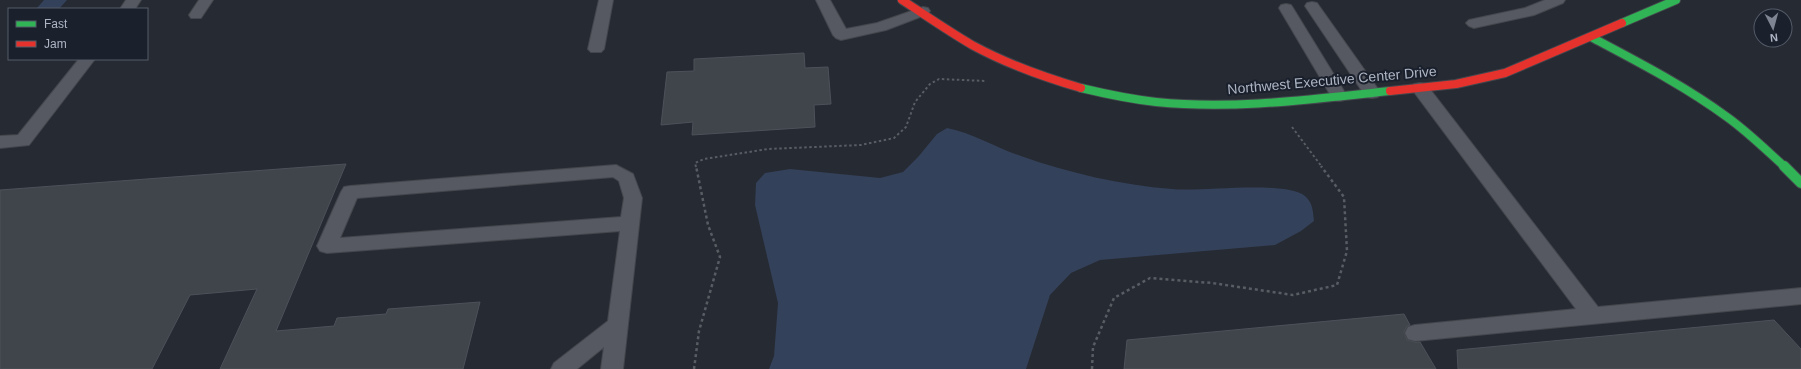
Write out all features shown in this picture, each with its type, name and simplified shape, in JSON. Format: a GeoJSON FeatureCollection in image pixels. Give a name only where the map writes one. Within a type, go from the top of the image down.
{"type":"FeatureCollection","features":[{"type":"Feature","properties":{"kind":"street","name":"Northwest Executive Center Drive"},"geometry":{"type":"LineString","coordinates":[[902,0],[921,6],[957,36],[996,57],[1050,80],[1105,95],[1146,100],[1209,103],[1271,102],[1463,83],[1498,75],[1676,0]]}},
{"type":"Feature","properties":{"kind":"street"},"geometry":{"type":"LineString","coordinates":[[1591,37],[1686,89],[1748,135],[1801,183]]}},
{"type":"Feature","properties":{"kind":"lane"},"geometry":{"type":"LineString","coordinates":[[128,8],[134,0]]}},
{"type":"Feature","properties":{"kind":"lane"},"geometry":{"type":"LineString","coordinates":[[196,15],[206,0]]}},
{"type":"Feature","properties":{"kind":"lane"},"geometry":{"type":"LineString","coordinates":[[596,49],[606,0]]}},
{"type":"Feature","properties":{"kind":"lane"},"geometry":{"type":"LineString","coordinates":[[823,0],[841,35],[881,27],[921,6]]}},
{"type":"Feature","properties":{"kind":"lane"},"geometry":{"type":"LineString","coordinates":[[1474,23],[1529,12],[1558,0]]}},
{"type":"Feature","properties":{"kind":"lane"},"geometry":{"type":"LineString","coordinates":[[1312,6],[1372,93]]}},
{"type":"Feature","properties":{"kind":"lane"},"geometry":{"type":"LineString","coordinates":[[1286,8],[1339,96]]}},
{"type":"Feature","properties":{"kind":"lane"},"geometry":{"type":"LineString","coordinates":[[0,142],[22,141],[86,60]]}},
{"type":"Feature","properties":{"kind":"lane"},"geometry":{"type":"LineString","coordinates":[[1420,88],[1593,316]]}},
{"type":"Feature","properties":{"kind":"lane"},"geometry":{"type":"LineString","coordinates":[[612,369],[617,324],[630,223],[633,198],[627,178],[616,171],[350,192],[327,246],[630,223]]}},
{"type":"Feature","properties":{"kind":"lane"},"geometry":{"type":"LineString","coordinates":[[1415,333],[1801,296]]}},
{"type":"Feature","properties":{"kind":"lane"},"geometry":{"type":"LineString","coordinates":[[562,369],[617,324]]}},
{"type":"Feature","properties":{"kind":"path"},"geometry":{"type":"LineString","coordinates":[[694,369],[699,331],[720,257],[708,225],[698,187],[695,163],[704,159],[768,149],[861,145],[894,138],[906,127],[916,102],[930,84],[938,79],[989,81]]}},
{"type":"Feature","properties":{"kind":"path"},"geometry":{"type":"LineString","coordinates":[[1092,369],[1093,348],[1114,298],[1150,278],[1212,283],[1293,295],[1337,285],[1347,251],[1344,197],[1292,127]]}},
{"type":"Feature","properties":{"kind":"water"},"geometry":{"type":"Polygon","coordinates":[[[44,0],[67,0],[60,8],[37,8],[44,0]]]}},
{"type":"Feature","properties":{"kind":"water"},"geometry":{"type":"Polygon","coordinates":[[[947,128],[966,133],[1012,153],[1039,162],[1076,173],[1134,185],[1185,190],[1261,188],[1294,191],[1305,196],[1310,202],[1314,221],[1301,231],[1275,245],[1100,260],[1071,273],[1050,295],[1026,369],[769,369],[774,356],[778,303],[755,205],[756,183],[765,173],[790,169],[880,178],[903,172],[937,134],[947,128]]]}},
{"type":"Feature","properties":{"kind":"building"},"geometry":{"type":"Polygon","coordinates":[[[804,53],[805,68],[828,67],[831,104],[814,105],[815,127],[692,135],[693,122],[661,125],[667,72],[694,71],[694,59],[804,53]]]}},
{"type":"Feature","properties":{"kind":"building"},"geometry":{"type":"Polygon","coordinates":[[[346,164],[276,331],[334,326],[337,318],[386,314],[388,309],[480,302],[463,369],[220,369],[257,289],[190,295],[152,369],[0,369],[0,190],[346,164]]]}},
{"type":"Feature","properties":{"kind":"building"},"geometry":{"type":"Polygon","coordinates":[[[1404,314],[1410,325],[1407,326],[1404,332],[1407,340],[1420,342],[1436,369],[1124,369],[1127,340],[1404,314]]]}},
{"type":"Feature","properties":{"kind":"building"},"geometry":{"type":"Polygon","coordinates":[[[1774,320],[1801,349],[1801,369],[1458,369],[1457,350],[1774,320]]]}},
{"type":"Feature","properties":{"kind":"traffic: fast"},"geometry":{"type":"LineString","coordinates":[[1622,23],[1676,0]]}},
{"type":"Feature","properties":{"kind":"traffic: fast"},"geometry":{"type":"LineString","coordinates":[[1591,37],[1661,75],[1712,106],[1747,133],[1801,183]]}},
{"type":"Feature","properties":{"kind":"traffic: fast"},"geometry":{"type":"LineString","coordinates":[[1081,88],[1119,97],[1157,102],[1196,104],[1274,102],[1390,91]]}},
{"type":"Feature","properties":{"kind":"traffic: jam"},"geometry":{"type":"LineString","coordinates":[[902,0],[937,24],[988,53],[1034,73],[1081,88]]}},
{"type":"Feature","properties":{"kind":"traffic: jam"},"geometry":{"type":"LineString","coordinates":[[1390,91],[1456,84],[1505,73],[1622,23]]}}]}
